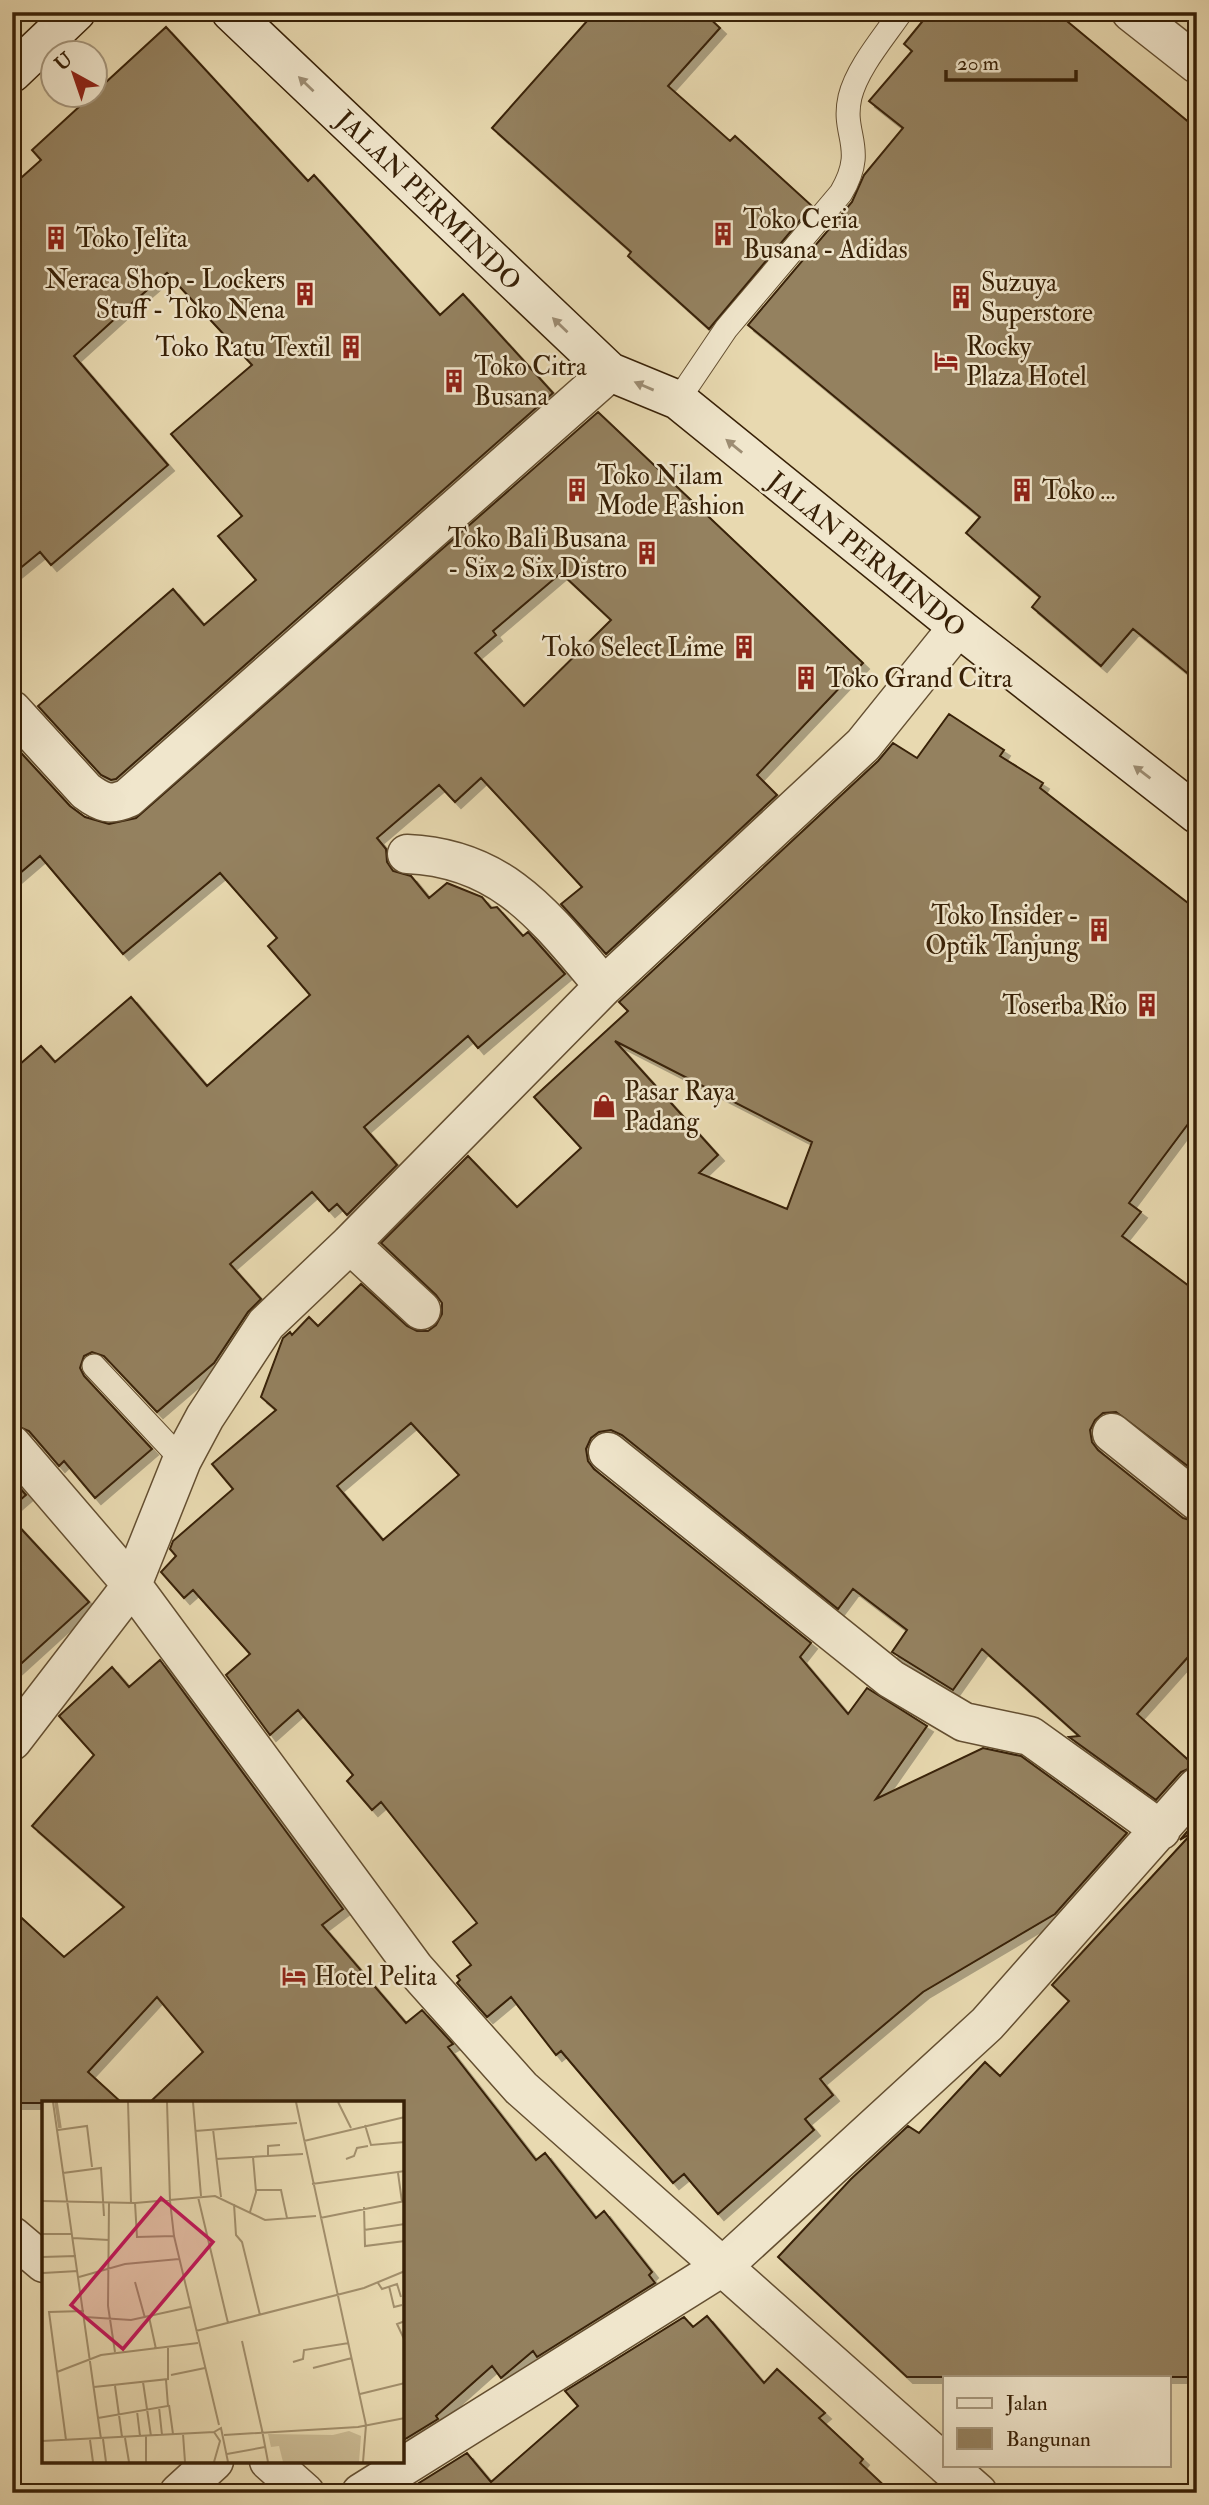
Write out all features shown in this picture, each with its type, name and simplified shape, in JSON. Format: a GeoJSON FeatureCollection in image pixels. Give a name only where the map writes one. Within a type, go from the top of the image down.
{"type":"FeatureCollection","features":[{"type":"Feature","properties":{"kind":"street"},"geometry":{"type":"LineString","coordinates":[[12,73],[76,12]]}},
{"type":"Feature","properties":{"kind":"street","name":"JALAN PERMINDO"},"geometry":{"type":"LineString","coordinates":[[231,12],[610,372],[678,400],[958,627],[1197,814]]}},
{"type":"Feature","properties":{"kind":"street"},"geometry":{"type":"LineString","coordinates":[[1131,12],[1197,64]]}},
{"type":"Feature","properties":{"kind":"street"},"geometry":{"type":"LineString","coordinates":[[12,709],[86,791],[99,801],[112,805],[128,798],[610,372]]}},
{"type":"Feature","properties":{"kind":"street"},"geometry":{"type":"LineString","coordinates":[[12,1741],[132,1585],[182,1460],[205,1417],[266,1324],[350,1244],[604,986],[863,745],[958,627]]}},
{"type":"Feature","properties":{"kind":"street"},"geometry":{"type":"LineString","coordinates":[[407,853],[455,860],[500,879],[524,895],[604,986]]}},
{"type":"Feature","properties":{"kind":"street"},"geometry":{"type":"LineString","coordinates":[[350,1244],[421,1310]]}},
{"type":"Feature","properties":{"kind":"street"},"geometry":{"type":"LineString","coordinates":[[1112,1433],[1197,1501]]}},
{"type":"Feature","properties":{"kind":"street"},"geometry":{"type":"LineString","coordinates":[[12,1445],[132,1585],[415,1969],[521,2088],[943,2462]]}},
{"type":"Feature","properties":{"kind":"street"},"geometry":{"type":"LineString","coordinates":[[608,1452],[891,1679],[964,1722],[1030,1736],[1161,1830]]}},
{"type":"Feature","properties":{"kind":"street"},"geometry":{"type":"LineString","coordinates":[[361,2493],[722,2267],[987,2024],[1197,1787]]}},
{"type":"Feature","properties":{"kind":"street"},"geometry":{"type":"LineString","coordinates":[[12,2236],[42,2261]]}},
{"type":"Feature","properties":{"kind":"street"},"geometry":{"type":"LineString","coordinates":[[179,2493],[212,2463]]}},
{"type":"Feature","properties":{"kind":"street"},"geometry":{"type":"LineString","coordinates":[[271,2463],[305,2493]]}},
{"type":"Feature","properties":{"kind":"street"},"geometry":{"type":"LineString","coordinates":[[947,2466],[978,2493]]}},
{"type":"Feature","properties":{"kind":"lane"},"geometry":{"type":"LineString","coordinates":[[678,400],[726,329],[850,179],[856,157],[850,98],[859,77],[901,12]]}},
{"type":"Feature","properties":{"kind":"lane"},"geometry":{"type":"LineString","coordinates":[[94,1366],[182,1460]]}},
{"type":"Feature","properties":{"kind":"building"},"geometry":{"type":"Polygon","coordinates":[[[595,12],[703,12],[720,28],[668,86],[730,141],[735,136],[812,206],[709,329],[628,256],[631,252],[492,128],[595,12]]]}},
{"type":"Feature","properties":{"kind":"building"},"geometry":{"type":"Polygon","coordinates":[[[930,12],[1056,12],[1197,129],[1197,681],[1133,629],[1101,666],[1032,607],[1040,597],[966,533],[980,517],[748,325],[852,202],[864,175],[903,128],[869,101],[912,51],[904,44],[930,12]]]}},
{"type":"Feature","properties":{"kind":"building"},"geometry":{"type":"Polygon","coordinates":[[[166,27],[308,181],[314,175],[440,315],[463,294],[553,393],[116,779],[111,780],[101,775],[38,706],[173,589],[204,625],[256,580],[218,536],[242,516],[171,434],[252,365],[167,273],[74,356],[168,465],[51,565],[40,552],[12,575],[12,186],[41,160],[32,150],[78,108],[108,108],[108,80],[166,27]]]}},
{"type":"Feature","properties":{"kind":"building"},"geometry":{"type":"Polygon","coordinates":[[[598,412],[863,663],[757,775],[777,795],[606,954],[561,904],[582,887],[481,778],[455,802],[439,785],[377,838],[386,849],[387,862],[393,871],[411,876],[429,898],[447,883],[482,897],[491,908],[497,907],[523,936],[528,932],[565,974],[478,1048],[468,1036],[364,1127],[397,1165],[347,1215],[337,1204],[329,1211],[312,1192],[230,1264],[261,1299],[248,1312],[214,1363],[157,1412],[104,1356],[92,1352],[84,1356],[80,1368],[84,1376],[152,1449],[95,1498],[64,1461],[59,1466],[29,1431],[12,1424],[12,1071],[41,1046],[55,1062],[131,997],[207,1086],[310,995],[268,946],[277,938],[220,873],[123,954],[40,856],[12,880],[12,743],[70,806],[85,817],[109,824],[136,818],[598,412]],[[561,573],[493,631],[496,635],[475,653],[524,706],[611,620],[561,573]]]}},
{"type":"Feature","properties":{"kind":"building"},"geometry":{"type":"Polygon","coordinates":[[[949,714],[1004,750],[1000,756],[1043,783],[1040,788],[1197,910],[1197,1112],[1129,1203],[1141,1212],[1122,1236],[1197,1292],[1197,1473],[1116,1412],[1103,1413],[1095,1420],[1090,1430],[1092,1442],[1098,1450],[1183,1518],[1197,1522],[1197,1647],[1137,1714],[1195,1766],[1181,1772],[1156,1800],[1069,1737],[1079,1736],[982,1649],[953,1690],[892,1652],[907,1630],[853,1589],[838,1609],[622,1435],[611,1430],[599,1432],[591,1438],[586,1449],[588,1461],[594,1469],[811,1643],[800,1657],[848,1714],[867,1688],[927,1726],[876,1799],[983,1748],[1021,1756],[1127,1833],[1055,1914],[923,1992],[820,2079],[833,2095],[805,2119],[814,2130],[718,2214],[684,2174],[673,2183],[561,2051],[556,2055],[511,1997],[487,2017],[457,1983],[460,1980],[457,1976],[471,1965],[453,1942],[477,1923],[381,1802],[372,1810],[347,1781],[353,1775],[298,1710],[270,1735],[226,1675],[250,1654],[193,1590],[184,1598],[161,1572],[176,1556],[170,1549],[173,1541],[233,1489],[212,1464],[276,1410],[261,1397],[283,1338],[290,1332],[292,1335],[309,1317],[318,1326],[361,1284],[407,1326],[417,1331],[428,1331],[436,1325],[442,1314],[442,1303],[381,1243],[468,1156],[517,1207],[581,1148],[534,1097],[628,1011],[619,1002],[878,761],[893,743],[917,758],[949,714]],[[615,1041],[718,1155],[699,1173],[787,1209],[812,1142],[615,1041]],[[411,1423],[337,1486],[383,1540],[459,1475],[411,1423]]]}},
{"type":"Feature","properties":{"kind":"building"},"geometry":{"type":"Polygon","coordinates":[[[12,1479],[26,1495],[12,1507],[12,1479]]]}},
{"type":"Feature","properties":{"kind":"building"},"geometry":{"type":"Polygon","coordinates":[[[12,1519],[89,1602],[12,1672],[12,1519]]]}},
{"type":"Feature","properties":{"kind":"building"},"geometry":{"type":"Polygon","coordinates":[[[160,1660],[343,1909],[322,1925],[406,2023],[422,2010],[453,2044],[448,2047],[536,2160],[545,2153],[596,2218],[604,2211],[652,2272],[649,2275],[655,2283],[537,2357],[533,2351],[501,2378],[492,2366],[436,2416],[438,2419],[404,2440],[404,2101],[151,2101],[203,2052],[157,1997],[88,2072],[120,2101],[12,2103],[12,1909],[64,1957],[124,1907],[32,1826],[94,1755],[59,1716],[112,1667],[129,1687],[160,1660]]]}},
{"type":"Feature","properties":{"kind":"building"},"geometry":{"type":"Polygon","coordinates":[[[1197,1820],[1197,2377],[907,2377],[778,2257],[851,2179],[908,2126],[919,2133],[985,2062],[1000,2076],[1069,2001],[1052,1985],[1193,1832],[1180,1840],[1197,1820]]]}},
{"type":"Feature","properties":{"kind":"building"},"geometry":{"type":"Polygon","coordinates":[[[707,2316],[764,2383],[777,2369],[825,2413],[819,2418],[863,2459],[860,2463],[892,2493],[403,2493],[467,2453],[491,2482],[578,2406],[565,2391],[684,2317],[693,2327],[707,2316]]]}},
{"type":"Feature","properties":{"kind":"place","name":"Toko Ceria Busana - Adidas"},"geometry":{"type":"Point","coordinates":[723,234]}},
{"type":"Feature","properties":{"kind":"place","name":"Toko Jelita"},"geometry":{"type":"Point","coordinates":[56,238]}},
{"type":"Feature","properties":{"kind":"place","name":"Neraca Shop - Lockers Stuff - Toko Nena"},"geometry":{"type":"Point","coordinates":[305,294]}},
{"type":"Feature","properties":{"kind":"place","name":"Suzuya Superstore"},"geometry":{"type":"Point","coordinates":[961,297]}},
{"type":"Feature","properties":{"kind":"place","name":"Toko Ratu Textil"},"geometry":{"type":"Point","coordinates":[351,347]}},
{"type":"Feature","properties":{"kind":"place","name":"Rocky Plaza Hotel"},"geometry":{"type":"Point","coordinates":[946,361]}},
{"type":"Feature","properties":{"kind":"place","name":"Toko Citra Busana"},"geometry":{"type":"Point","coordinates":[454,381]}},
{"type":"Feature","properties":{"kind":"place","name":"Toko Nilam Mode Fashion"},"geometry":{"type":"Point","coordinates":[577,490]}},
{"type":"Feature","properties":{"kind":"place","name":"Toko ..."},"geometry":{"type":"Point","coordinates":[1022,490]}},
{"type":"Feature","properties":{"kind":"place","name":"Toko Bali Busana - Six 2 Six Distro"},"geometry":{"type":"Point","coordinates":[647,553]}},
{"type":"Feature","properties":{"kind":"place","name":"Toko Select Lime"},"geometry":{"type":"Point","coordinates":[744,647]}},
{"type":"Feature","properties":{"kind":"place","name":"Toko Grand Citra"},"geometry":{"type":"Point","coordinates":[806,678]}},
{"type":"Feature","properties":{"kind":"place","name":"Toko Insider - Optik Tanjung"},"geometry":{"type":"Point","coordinates":[1099,930]}},
{"type":"Feature","properties":{"kind":"place","name":"Toserba Rio"},"geometry":{"type":"Point","coordinates":[1147,1005]}},
{"type":"Feature","properties":{"kind":"place","name":"Pasar Raya Padang"},"geometry":{"type":"Point","coordinates":[604,1106]}},
{"type":"Feature","properties":{"kind":"place","name":"Hotel Pelita"},"geometry":{"type":"Point","coordinates":[294,1976]}}]}
